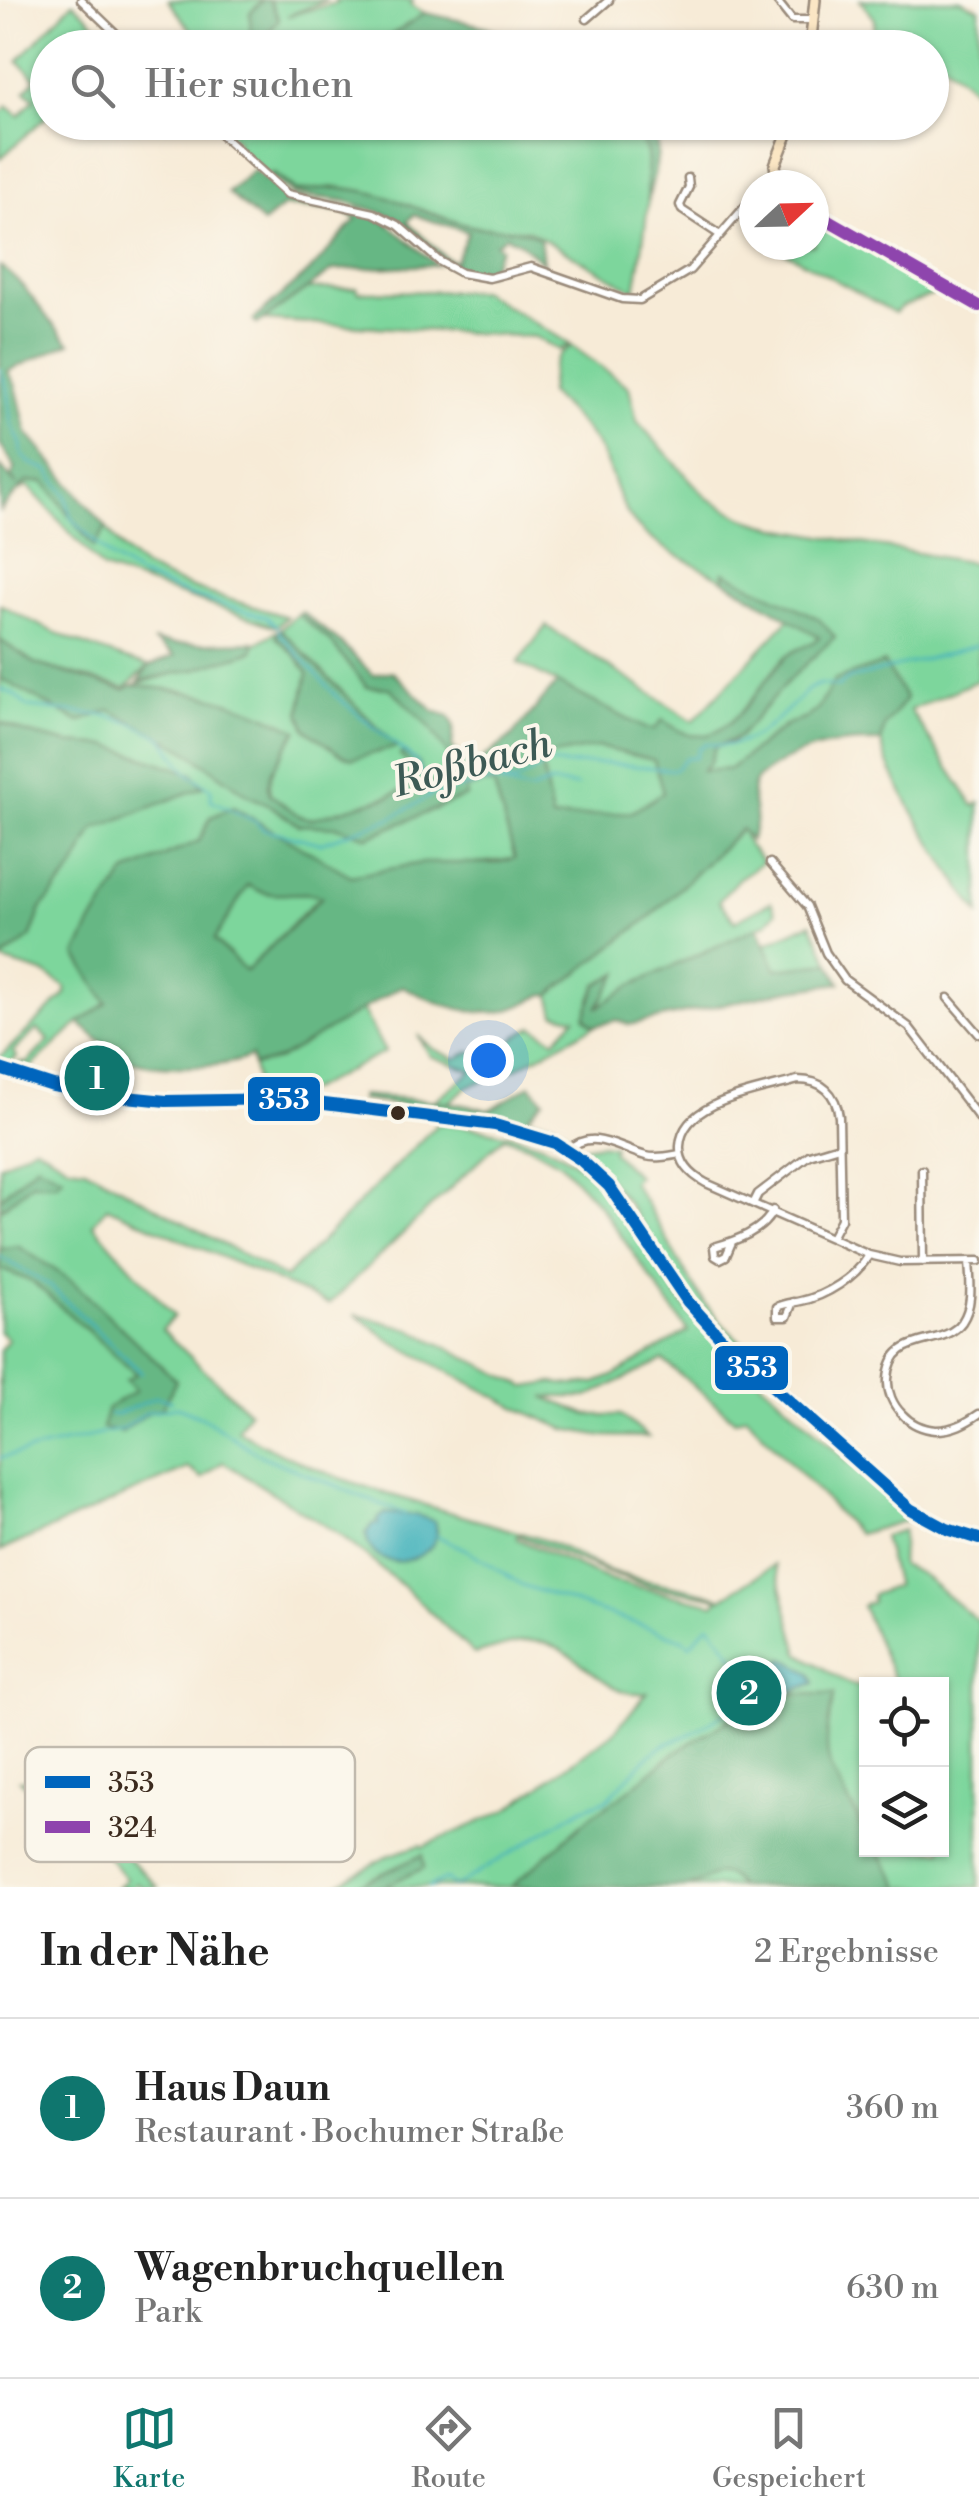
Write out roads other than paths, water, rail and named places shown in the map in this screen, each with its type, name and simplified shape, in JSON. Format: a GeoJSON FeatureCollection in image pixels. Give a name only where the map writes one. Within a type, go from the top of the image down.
{"type":"FeatureCollection","features":[{"type":"Feature","properties":{"kind":"main road"},"geometry":{"type":"LineString","coordinates":[[812,30],[815,0]]}},
{"type":"Feature","properties":{"kind":"main road"},"geometry":{"type":"LineString","coordinates":[[776,170],[785,140]]}},
{"type":"Feature","properties":{"kind":"main road"},"geometry":{"type":"LineString","coordinates":[[829,221],[979,306]]}},
{"type":"Feature","properties":{"kind":"main road"},"geometry":{"type":"LineString","coordinates":[[0,1070],[53,1086],[124,1098],[284,1099],[475,1122],[530,1134],[568,1150],[609,1186],[688,1302],[733,1351],[910,1509],[947,1529],[979,1539]]}},
{"type":"Feature","properties":{"kind":"street"},"geometry":{"type":"LineString","coordinates":[[81,0],[112,30]]}},
{"type":"Feature","properties":{"kind":"street"},"geometry":{"type":"LineString","coordinates":[[587,18],[609,0]]}},
{"type":"Feature","properties":{"kind":"street"},"geometry":{"type":"LineString","coordinates":[[776,0],[792,20],[813,20]]}},
{"type":"Feature","properties":{"kind":"street"},"geometry":{"type":"LineString","coordinates":[[228,140],[287,194],[374,213],[398,226],[439,261],[478,277],[532,267],[622,299],[640,300],[690,270],[739,213]]}},
{"type":"Feature","properties":{"kind":"street"},"geometry":{"type":"LineString","coordinates":[[688,178],[682,210],[720,235]]}},
{"type":"Feature","properties":{"kind":"street"},"geometry":{"type":"LineString","coordinates":[[770,862],[807,906],[826,953],[845,980],[909,1027],[979,1118]]}},
{"type":"Feature","properties":{"kind":"street"},"geometry":{"type":"LineString","coordinates":[[948,998],[979,1034]]}},
{"type":"Feature","properties":{"kind":"street"},"geometry":{"type":"LineString","coordinates":[[832,1236],[841,1219],[838,1110],[834,1098],[818,1083],[798,1080],[701,1110],[684,1128],[680,1154],[683,1164],[696,1178],[869,1255],[900,1262],[979,1261]]}},
{"type":"Feature","properties":{"kind":"street"},"geometry":{"type":"LineString","coordinates":[[568,1150],[592,1139],[652,1158],[680,1154]]}},
{"type":"Feature","properties":{"kind":"street"},"geometry":{"type":"LineString","coordinates":[[754,1202],[758,1194],[810,1154],[840,1146]]}},
{"type":"Feature","properties":{"kind":"street"},"geometry":{"type":"LineString","coordinates":[[922,1170],[923,1262]]}},
{"type":"Feature","properties":{"kind":"street"},"geometry":{"type":"LineString","coordinates":[[732,1242],[764,1224],[773,1210]]}},
{"type":"Feature","properties":{"kind":"street"},"geometry":{"type":"LineString","coordinates":[[793,1302],[819,1294],[856,1273],[869,1255]]}},
{"type":"Feature","properties":{"kind":"street"},"geometry":{"type":"LineString","coordinates":[[969,1261],[970,1296],[963,1320],[948,1334],[917,1341],[900,1351],[890,1369],[888,1384],[898,1411],[915,1425],[949,1429],[979,1414]]}},
{"type":"Feature","properties":{"kind":"water"},"geometry":{"type":"Polygon","coordinates":[[[385,1513],[416,1515],[434,1521],[437,1533],[432,1545],[409,1560],[382,1558],[371,1549],[366,1533],[385,1513]]]}},
{"type":"Feature","properties":{"kind":"water"},"geometry":{"type":"Polygon","coordinates":[[[784,1658],[810,1673],[815,1683],[790,1692],[773,1667],[784,1658]]]}},
{"type":"Feature","properties":{"kind":"waterway"},"geometry":{"type":"LineString","coordinates":[[0,369],[22,455],[48,470],[66,495],[71,518],[110,557],[138,575],[192,596],[266,617],[277,626]]}},
{"type":"Feature","properties":{"kind":"waterway"},"geometry":{"type":"LineString","coordinates":[[279,629],[338,698],[417,762],[429,794]]}},
{"type":"Feature","properties":{"kind":"waterway","name":"Roßbach"},"geometry":{"type":"LineString","coordinates":[[0,689],[28,707],[108,716],[135,724],[163,738],[185,771],[211,789],[211,800],[263,829],[320,843],[391,818],[432,795],[486,782],[516,782],[549,763],[604,763],[675,770],[685,758],[696,758],[698,749],[706,743],[721,746],[750,739],[820,684],[839,687],[846,680],[979,645]]}},
{"type":"Feature","properties":{"kind":"waterway"},"geometry":{"type":"LineString","coordinates":[[502,784],[530,791],[551,783],[577,786]]}},
{"type":"Feature","properties":{"kind":"waterway"},"geometry":{"type":"LineString","coordinates":[[0,1257],[49,1285],[142,1373]]}},
{"type":"Feature","properties":{"kind":"waterway"},"geometry":{"type":"LineString","coordinates":[[110,1414],[116,1415],[156,1397],[172,1401]]}},
{"type":"Feature","properties":{"kind":"waterway"},"geometry":{"type":"LineString","coordinates":[[0,1458],[122,1429],[147,1412],[178,1407],[204,1418],[261,1456],[405,1514]]}},
{"type":"Feature","properties":{"kind":"waterway"},"geometry":{"type":"LineString","coordinates":[[437,1536],[522,1585],[690,1645],[709,1624],[738,1661],[754,1693]]}},
{"type":"Feature","properties":{"kind":"waterway"},"geometry":{"type":"LineString","coordinates":[[429,1887],[446,1879],[453,1885],[460,1884],[583,1808],[608,1799],[644,1760],[664,1745],[745,1701],[776,1674]]}},
{"type":"Feature","properties":{"kind":"place","name":"Haus Daun"},"geometry":{"type":"Point","coordinates":[97,1078]}},
{"type":"Feature","properties":{"kind":"place","name":"Wagenbruchquellen"},"geometry":{"type":"Point","coordinates":[749,1693]}}]}
